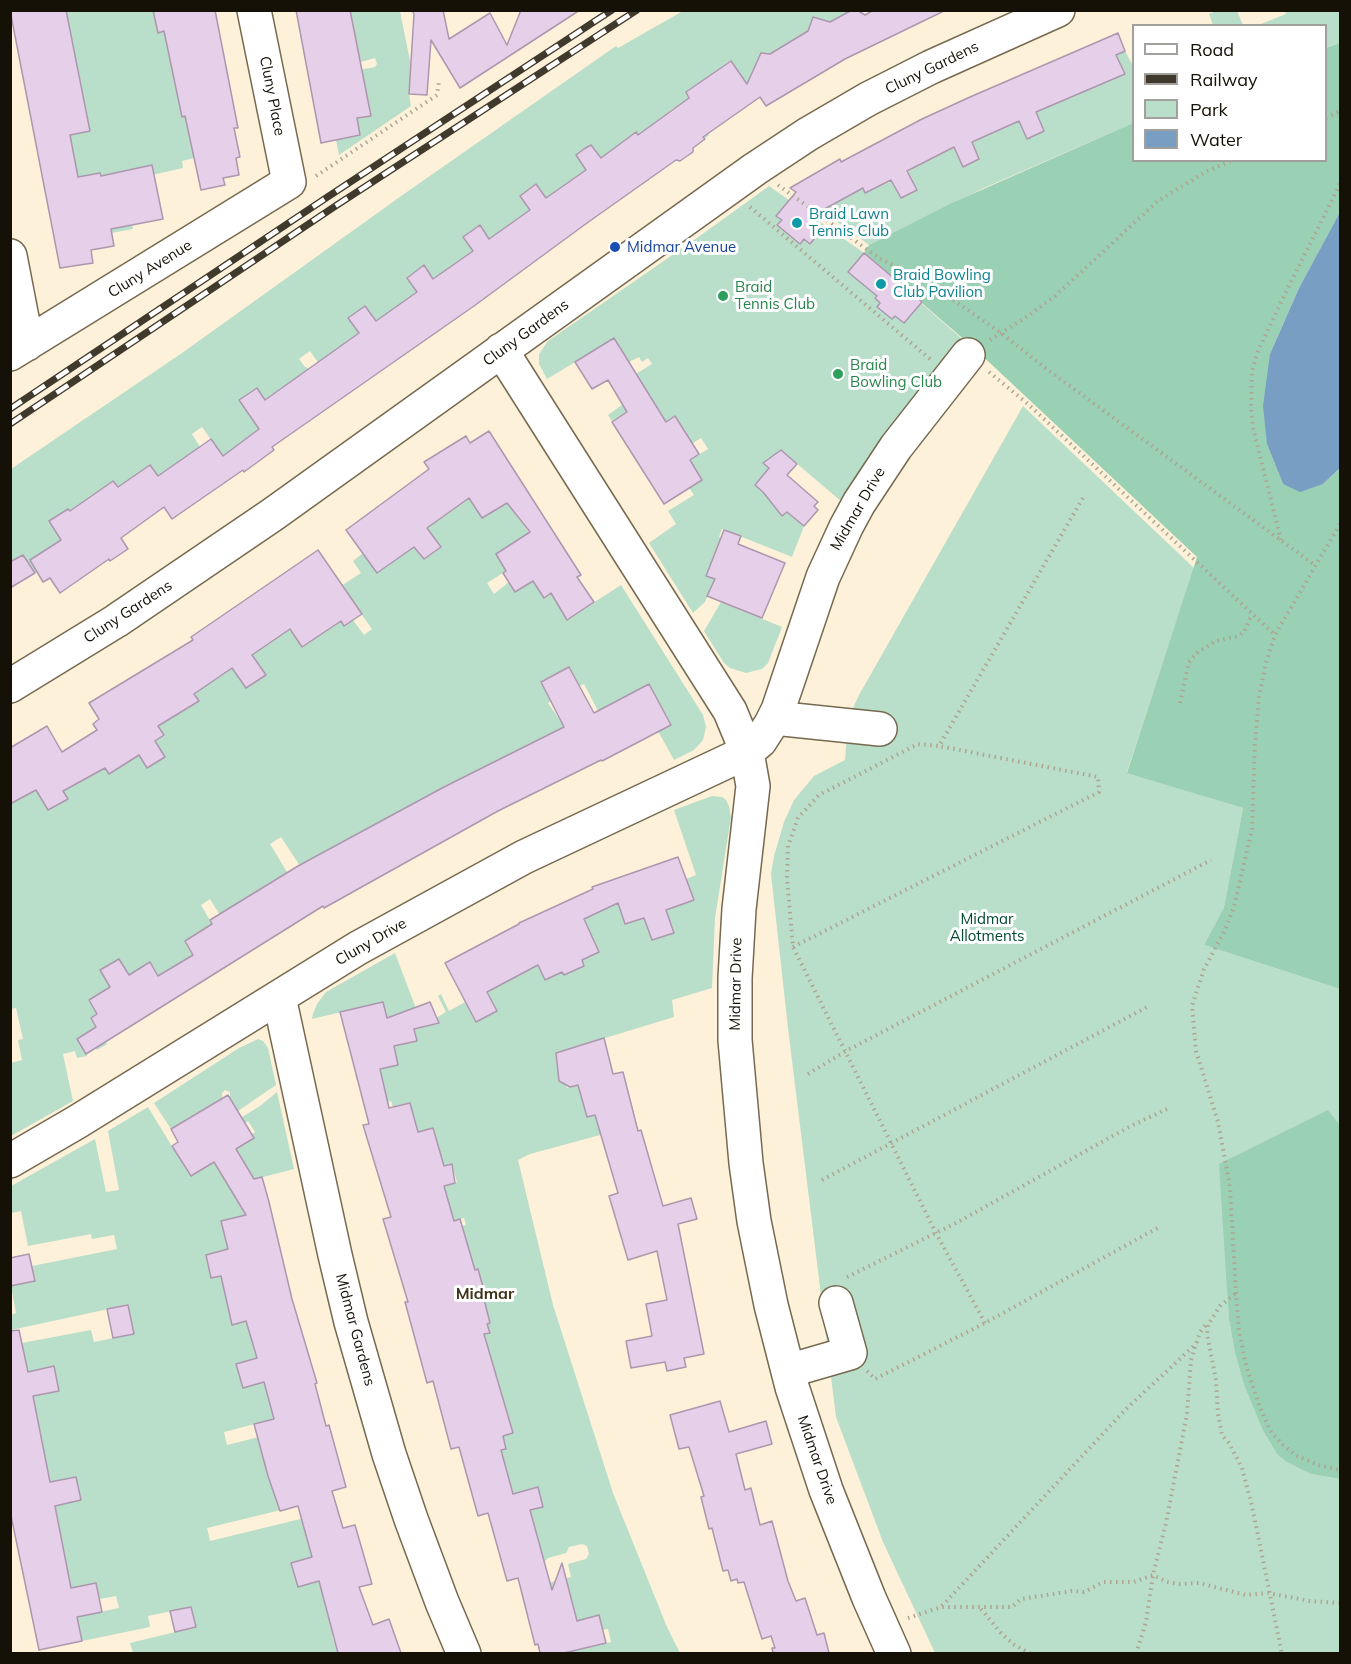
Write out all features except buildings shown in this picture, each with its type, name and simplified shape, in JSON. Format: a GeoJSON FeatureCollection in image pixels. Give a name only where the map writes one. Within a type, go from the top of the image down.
{"type":"FeatureCollection","features":[{"type":"Feature","properties":{"kind":"street","name":"Cluny Place"},"geometry":{"type":"LineString","coordinates":[[254,10],[289,182]]}},
{"type":"Feature","properties":{"kind":"street","name":"Cluny Gardens"},"geometry":{"type":"LineString","coordinates":[[10,686],[116,621],[272,515],[755,169],[808,134],[868,99],[931,67],[1058,10]]}},
{"type":"Feature","properties":{"kind":"street","name":"Cluny Avenue"},"geometry":{"type":"LineString","coordinates":[[19,349],[289,182]]}},
{"type":"Feature","properties":{"kind":"street"},"geometry":{"type":"LineString","coordinates":[[10,256],[19,349]]}},
{"type":"Feature","properties":{"kind":"street"},"geometry":{"type":"LineString","coordinates":[[501,350],[730,711],[747,752]]}},
{"type":"Feature","properties":{"kind":"street","name":"Midmar Drive"},"geometry":{"type":"LineString","coordinates":[[889,1641],[826,1490],[788,1371],[771,1305],[754,1221],[746,1163],[735,1040],[739,902],[753,786],[747,752],[760,741],[774,718],[823,577],[846,527],[896,447],[968,355]]}},
{"type":"Feature","properties":{"kind":"street"},"geometry":{"type":"LineString","coordinates":[[774,718],[880,729]]}},
{"type":"Feature","properties":{"kind":"street","name":"Cluny Drive"},"geometry":{"type":"LineString","coordinates":[[10,1161],[77,1122],[357,948],[504,868],[589,825],[747,752]]}},
{"type":"Feature","properties":{"kind":"street","name":"Midmar Gardens"},"geometry":{"type":"LineString","coordinates":[[279,997],[351,1322],[389,1454],[411,1519],[464,1653]]}},
{"type":"Feature","properties":{"kind":"street"},"geometry":{"type":"LineString","coordinates":[[788,1371],[850,1353],[836,1303]]}},
{"type":"Feature","properties":{"kind":"path"},"geometry":{"type":"LineString","coordinates":[[289,182],[314,177],[437,95],[439,81]]}},
{"type":"Feature","properties":{"kind":"path"},"geometry":{"type":"LineString","coordinates":[[1327,118],[1341,111]]}},
{"type":"Feature","properties":{"kind":"path"},"geometry":{"type":"LineString","coordinates":[[1229,162],[1207,171],[1158,201],[1055,296],[968,355],[1028,404],[1275,635]]}},
{"type":"Feature","properties":{"kind":"path"},"geometry":{"type":"LineString","coordinates":[[755,169],[879,258],[930,284],[1001,333],[1316,566]]}},
{"type":"Feature","properties":{"kind":"path"},"geometry":{"type":"LineString","coordinates":[[1281,540],[1253,428],[1252,371],[1258,351],[1284,294],[1341,184]]}},
{"type":"Feature","properties":{"kind":"path"},"geometry":{"type":"LineString","coordinates":[[746,203],[930,360]]}},
{"type":"Feature","properties":{"kind":"path"},"geometry":{"type":"LineString","coordinates":[[939,746],[1084,496]]}},
{"type":"Feature","properties":{"kind":"path"},"geometry":{"type":"LineString","coordinates":[[1340,526],[1275,635],[1266,663],[1259,697],[1251,829],[1234,907],[1225,930],[1204,969],[1192,1006],[1197,1051],[1218,1122],[1230,1187],[1239,1331],[1246,1365],[1270,1430],[1295,1455],[1318,1466],[1341,1470]]}},
{"type":"Feature","properties":{"kind":"path"},"geometry":{"type":"LineString","coordinates":[[1180,703],[1190,662],[1198,651],[1216,641],[1244,633],[1252,614]]}},
{"type":"Feature","properties":{"kind":"path"},"geometry":{"type":"LineString","coordinates":[[793,947],[1099,792],[1098,777],[939,746],[918,744],[819,795],[798,818],[788,846],[787,878],[793,947],[936,1233],[985,1323]]}},
{"type":"Feature","properties":{"kind":"path"},"geometry":{"type":"LineString","coordinates":[[808,1074],[846,1051],[1211,860]]}},
{"type":"Feature","properties":{"kind":"path"},"geometry":{"type":"LineString","coordinates":[[822,1180],[1149,1006]]}},
{"type":"Feature","properties":{"kind":"path"},"geometry":{"type":"LineString","coordinates":[[836,1303],[831,1285],[936,1233],[1129,1127],[1171,1107]]}},
{"type":"Feature","properties":{"kind":"path"},"geometry":{"type":"LineString","coordinates":[[850,1353],[875,1378],[985,1323],[1161,1226]]}},
{"type":"Feature","properties":{"kind":"path"},"geometry":{"type":"LineString","coordinates":[[1136,1653],[1146,1622],[1153,1575],[1166,1523],[1187,1414],[1191,1360],[1200,1332],[1220,1306],[1236,1293]]}},
{"type":"Feature","properties":{"kind":"path"},"geometry":{"type":"LineString","coordinates":[[1210,1318],[1207,1334],[1214,1364],[1222,1435],[1229,1443],[1242,1468],[1282,1653]]}},
{"type":"Feature","properties":{"kind":"path"},"geometry":{"type":"LineString","coordinates":[[941,1607],[1126,1409],[1197,1343]]}},
{"type":"Feature","properties":{"kind":"path"},"geometry":{"type":"LineString","coordinates":[[889,1641],[917,1614],[941,1607],[1011,1608],[1021,1599],[1072,1591],[1084,1592],[1103,1582],[1134,1582],[1153,1575],[1167,1582],[1199,1583],[1246,1595],[1268,1593],[1341,1604]]}},
{"type":"Feature","properties":{"kind":"path"},"geometry":{"type":"LineString","coordinates":[[981,1608],[1013,1644],[1031,1653]]}},
{"type":"Feature","properties":{"kind":"green space"},"geometry":{"type":"Polygon","coordinates":[[[1219,10],[1237,11],[1243,24],[1213,24],[1209,14],[1219,10]]]}},
{"type":"Feature","properties":{"kind":"green space"},"geometry":{"type":"Polygon","coordinates":[[[45,11],[153,11],[158,33],[178,29],[179,102],[182,117],[195,114],[190,138],[194,158],[182,161],[183,168],[143,177],[142,174],[153,172],[152,165],[131,170],[128,206],[133,229],[111,233],[100,173],[78,177],[68,135],[90,131],[88,118],[85,104],[60,93],[82,88],[67,14],[46,19],[45,11]]]}},
{"type":"Feature","properties":{"kind":"green space"},"geometry":{"type":"Polygon","coordinates":[[[350,11],[400,11],[411,66],[409,94],[411,106],[339,155],[336,140],[360,135],[357,118],[371,115],[368,99],[354,102],[348,72],[375,67],[377,64],[375,58],[361,62],[357,45],[343,47],[350,11]]]}},
{"type":"Feature","properties":{"kind":"green space"},"geometry":{"type":"Polygon","coordinates":[[[683,11],[852,11],[831,33],[824,20],[818,18],[812,21],[830,67],[799,37],[785,45],[791,56],[764,53],[759,56],[758,62],[780,98],[774,101],[763,86],[753,93],[730,61],[686,92],[702,129],[709,135],[704,139],[674,108],[654,123],[644,142],[636,132],[623,142],[649,180],[642,185],[617,149],[600,160],[591,145],[576,155],[587,169],[572,180],[597,216],[587,224],[562,188],[545,200],[545,196],[536,184],[520,196],[528,208],[532,209],[541,257],[530,265],[505,229],[488,241],[480,225],[475,250],[432,281],[432,277],[424,266],[407,277],[418,291],[403,302],[428,338],[415,347],[390,311],[344,343],[369,379],[343,398],[310,351],[299,359],[305,367],[310,369],[286,386],[263,401],[263,397],[256,388],[239,400],[249,415],[255,412],[277,444],[273,447],[259,429],[230,451],[236,475],[202,427],[192,434],[200,447],[158,476],[150,465],[140,472],[164,507],[160,510],[149,493],[131,505],[113,481],[80,528],[68,509],[49,521],[61,540],[43,567],[35,573],[23,555],[11,562],[11,469],[182,353],[616,46],[618,48],[683,11]]]}},
{"type":"Feature","properties":{"kind":"green space"},"geometry":{"type":"Polygon","coordinates":[[[1285,11],[1340,11],[1340,43],[1327,48],[1327,24],[1261,24],[1286,14],[1285,11]]]}},
{"type":"Feature","properties":{"kind":"green space"},"geometry":{"type":"Polygon","coordinates":[[[1340,43],[1340,212],[1299,288],[1270,354],[1267,444],[1283,484],[1323,484],[1340,468],[1340,989],[1204,945],[1224,907],[1243,808],[1127,773],[1197,557],[975,349],[864,253],[869,245],[952,203],[1132,123],[1132,162],[1327,162],[1327,48],[1340,43]]]}},
{"type":"Feature","properties":{"kind":"green space"},"geometry":{"type":"Polygon","coordinates":[[[1125,51],[1132,64],[1132,123],[984,188],[869,245],[810,202],[856,175],[865,193],[892,181],[901,198],[917,190],[908,172],[946,148],[954,148],[963,166],[979,159],[970,139],[1018,119],[1027,138],[1035,112],[1060,77],[1070,98],[1125,74],[1116,55],[1125,51]]]}},
{"type":"Feature","properties":{"kind":"green space"},"geometry":{"type":"Polygon","coordinates":[[[769,186],[864,253],[962,339],[920,392],[842,502],[781,450],[763,463],[769,468],[755,485],[773,500],[771,502],[782,516],[787,512],[804,526],[792,557],[722,529],[719,537],[738,545],[714,555],[706,576],[722,582],[725,588],[713,583],[705,602],[693,613],[649,543],[676,524],[668,511],[694,495],[689,488],[702,480],[690,460],[708,449],[701,438],[645,473],[642,470],[655,460],[682,427],[675,416],[666,422],[651,398],[612,421],[608,415],[640,392],[635,383],[616,394],[613,388],[652,364],[648,358],[642,362],[639,357],[629,362],[615,338],[547,379],[539,364],[539,354],[548,341],[769,186]]]}},
{"type":"Feature","properties":{"kind":"green space","name":"Midmar Allotments"},"geometry":{"type":"Polygon","coordinates":[[[1023,406],[1194,568],[1127,772],[1243,808],[1224,907],[1204,945],[1340,989],[1340,1125],[1328,1110],[1226,1255],[1229,1320],[1235,1353],[1244,1385],[1262,1429],[1277,1454],[1311,1474],[1340,1479],[1340,1653],[935,1653],[883,1542],[836,1417],[788,1028],[771,874],[774,856],[784,822],[794,800],[814,776],[845,760],[848,719],[859,695],[1023,406]]]}},
{"type":"Feature","properties":{"kind":"green space"},"geometry":{"type":"Polygon","coordinates":[[[442,454],[482,518],[507,503],[529,533],[496,554],[506,571],[487,583],[494,594],[509,582],[515,592],[532,580],[544,598],[564,586],[567,620],[621,585],[703,715],[706,727],[703,740],[694,750],[674,760],[658,731],[670,725],[649,684],[598,711],[584,684],[580,686],[569,667],[541,681],[551,701],[548,703],[564,726],[585,767],[486,815],[485,818],[462,805],[451,784],[387,818],[376,852],[364,830],[300,866],[281,837],[270,844],[301,895],[293,901],[278,878],[243,900],[268,940],[255,948],[233,936],[210,899],[201,905],[212,924],[185,941],[208,979],[195,986],[183,967],[158,976],[150,963],[127,976],[127,971],[119,959],[100,970],[111,986],[89,1000],[97,1014],[91,1018],[107,1044],[97,1050],[87,1033],[77,1038],[87,1056],[77,1058],[75,1051],[63,1054],[73,1101],[11,1136],[11,1063],[22,1060],[18,1040],[23,1039],[16,1008],[10,1009],[10,784],[20,799],[38,789],[49,810],[68,799],[57,781],[60,775],[68,788],[75,784],[86,738],[110,774],[126,763],[134,725],[147,768],[165,757],[155,741],[164,735],[154,719],[198,701],[181,673],[204,686],[233,667],[246,688],[265,675],[251,655],[274,606],[302,647],[329,603],[344,626],[353,620],[364,635],[372,629],[341,586],[361,573],[353,561],[363,553],[377,573],[386,567],[375,550],[412,544],[424,559],[441,547],[426,529],[444,516],[442,454]]]}},
{"type":"Feature","properties":{"kind":"green space"},"geometry":{"type":"Polygon","coordinates":[[[721,602],[782,627],[768,663],[762,669],[746,673],[730,668],[724,663],[704,631],[721,602]]]}},
{"type":"Feature","properties":{"kind":"green space"},"geometry":{"type":"Polygon","coordinates":[[[712,796],[726,800],[731,817],[715,918],[712,988],[672,1000],[674,1017],[569,1049],[560,1081],[566,1084],[567,1088],[578,1085],[587,1117],[631,1105],[637,1125],[530,1154],[518,1160],[553,1305],[613,1493],[667,1627],[680,1653],[564,1653],[611,1642],[608,1629],[602,1630],[577,1621],[568,1587],[523,1599],[521,1590],[571,1577],[568,1564],[586,1559],[589,1554],[587,1546],[582,1544],[569,1547],[566,1553],[548,1558],[544,1562],[535,1529],[495,1540],[491,1525],[505,1521],[504,1517],[543,1507],[538,1487],[514,1495],[505,1464],[493,1453],[506,1449],[504,1439],[484,1440],[513,1433],[506,1407],[484,1413],[484,1334],[489,1333],[487,1324],[490,1322],[487,1311],[449,1304],[485,1294],[478,1270],[441,1279],[466,1240],[462,1226],[466,1225],[464,1218],[454,1221],[453,1217],[405,1197],[457,1182],[452,1164],[424,1172],[433,1128],[417,1132],[410,1103],[393,1107],[391,1101],[377,1105],[382,1077],[358,1083],[355,1075],[398,1065],[394,1044],[417,1040],[412,1018],[389,1025],[383,1002],[312,1019],[317,1004],[326,992],[395,953],[423,1027],[438,1024],[436,1018],[446,1012],[438,996],[441,994],[449,1011],[467,1001],[476,1022],[497,1011],[485,992],[506,981],[486,941],[490,939],[501,959],[537,963],[562,972],[564,975],[584,966],[577,949],[575,900],[580,897],[589,917],[614,905],[606,882],[610,881],[625,924],[693,900],[686,879],[696,875],[674,810],[712,796]]]}},
{"type":"Feature","properties":{"kind":"green space"},"geometry":{"type":"Polygon","coordinates":[[[258,1039],[263,1041],[268,1048],[276,1085],[238,1111],[230,1097],[230,1092],[225,1090],[222,1098],[171,1129],[154,1103],[239,1048],[258,1039]]]}},
{"type":"Feature","properties":{"kind":"green space"},"geometry":{"type":"Polygon","coordinates":[[[277,1092],[294,1169],[240,1183],[257,1213],[221,1221],[229,1252],[223,1250],[206,1255],[211,1278],[229,1274],[255,1318],[252,1342],[258,1360],[253,1359],[236,1364],[263,1379],[274,1419],[224,1432],[227,1445],[279,1432],[285,1509],[207,1528],[210,1541],[321,1514],[313,1559],[308,1558],[291,1563],[318,1579],[328,1612],[342,1632],[332,1636],[337,1649],[346,1646],[349,1653],[133,1653],[130,1643],[196,1627],[191,1607],[148,1616],[150,1627],[82,1641],[75,1610],[94,1613],[119,1608],[116,1596],[100,1599],[96,1583],[75,1588],[72,1591],[38,1539],[61,1534],[54,1503],[59,1505],[81,1500],[51,1485],[32,1394],[58,1391],[54,1366],[28,1374],[22,1343],[91,1330],[94,1342],[133,1334],[127,1305],[11,1330],[11,1315],[16,1313],[11,1286],[35,1281],[32,1266],[117,1249],[114,1235],[92,1239],[91,1234],[28,1246],[21,1211],[11,1213],[11,1186],[95,1139],[106,1192],[119,1190],[108,1131],[148,1107],[190,1176],[216,1161],[227,1183],[249,1170],[235,1150],[254,1138],[252,1134],[255,1132],[248,1121],[245,1123],[242,1117],[277,1092]]]}},
{"type":"Feature","properties":{"kind":"green space"},"geometry":{"type":"Polygon","coordinates":[[[1328,1110],[1340,1125],[1340,1479],[1311,1474],[1287,1462],[1277,1454],[1262,1429],[1244,1385],[1229,1320],[1219,1164],[1328,1110]]]}},
{"type":"Feature","properties":{"kind":"water"},"geometry":{"type":"Polygon","coordinates":[[[1340,212],[1340,468],[1323,484],[1300,492],[1283,484],[1267,444],[1263,406],[1270,354],[1299,288],[1340,212]]]}},
{"type":"Feature","properties":{"kind":"railway"},"geometry":{"type":"LineString","coordinates":[[10,409],[612,10]]}},
{"type":"Feature","properties":{"kind":"railway"},"geometry":{"type":"LineString","coordinates":[[10,424],[337,205],[637,10]]}},
{"type":"Feature","properties":{"kind":"place","name":"Braid Lawn Tennis Club"},"geometry":{"type":"Point","coordinates":[797,223]}},
{"type":"Feature","properties":{"kind":"place","name":"Midmar Avenue"},"geometry":{"type":"Point","coordinates":[615,247]}},
{"type":"Feature","properties":{"kind":"place","name":"Braid Bowling Club Pavilion"},"geometry":{"type":"Point","coordinates":[881,284]}},
{"type":"Feature","properties":{"kind":"place","name":"Braid Tennis Club"},"geometry":{"type":"Point","coordinates":[723,296]}},
{"type":"Feature","properties":{"kind":"place","name":"Braid Bowling Club"},"geometry":{"type":"Point","coordinates":[838,374]}},
{"type":"Feature","properties":{"kind":"district","name":"Midmar"},"geometry":{"type":"Point","coordinates":[485,1294]}}]}
